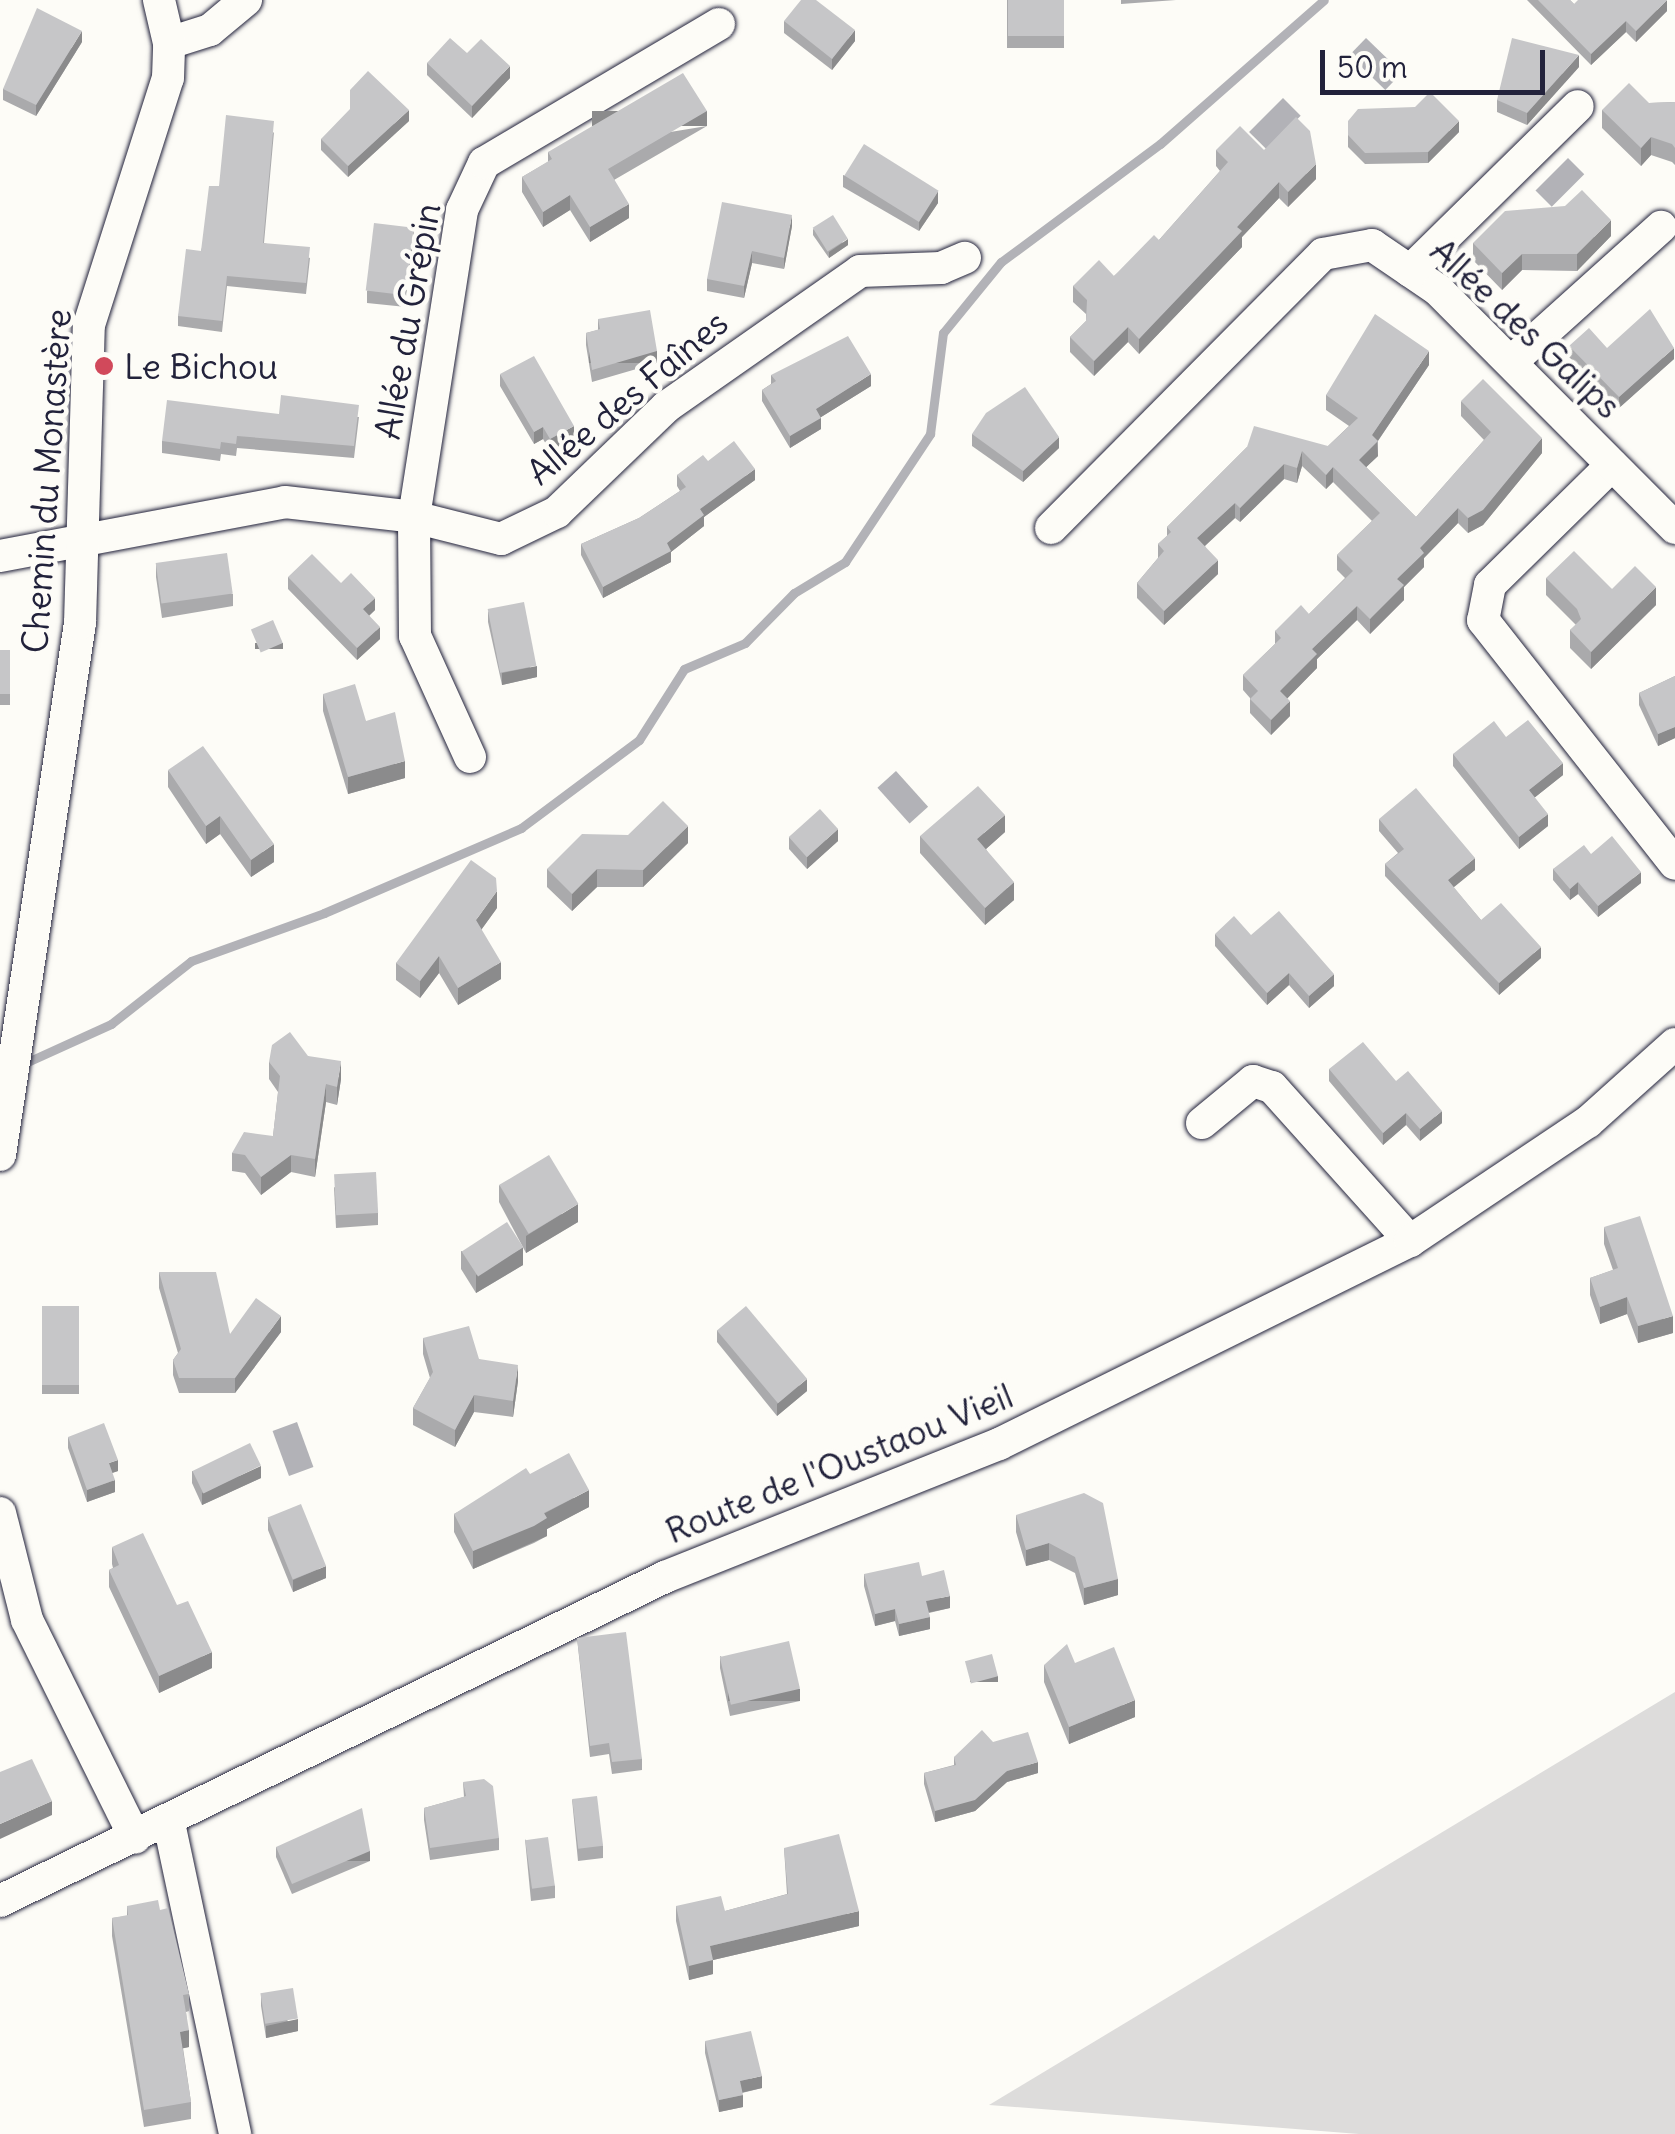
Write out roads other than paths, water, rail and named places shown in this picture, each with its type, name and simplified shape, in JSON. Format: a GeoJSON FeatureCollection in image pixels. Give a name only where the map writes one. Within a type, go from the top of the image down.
{"type":"FeatureCollection","features":[{"type":"Feature","properties":{"kind":"street","name":"Chemin du Monastère"},"geometry":{"type":"LineString","coordinates":[[0,1155],[88,537],[89,325],[168,78],[170,42],[158,0]]}},
{"type":"Feature","properties":{"kind":"street"},"geometry":{"type":"LineString","coordinates":[[170,42],[210,30],[246,0]]}},
{"type":"Feature","properties":{"kind":"street","name":"Allée du Grépin"},"geometry":{"type":"LineString","coordinates":[[470,757],[416,636],[414,517],[462,210],[484,163],[719,24]]}},
{"type":"Feature","properties":{"kind":"street"},"geometry":{"type":"LineString","coordinates":[[1410,270],[1578,106]]}},
{"type":"Feature","properties":{"kind":"street"},"geometry":{"type":"LineString","coordinates":[[1511,362],[1661,226]]}},
{"type":"Feature","properties":{"kind":"street","name":"Allée des Galips"},"geometry":{"type":"LineString","coordinates":[[1052,528],[1323,254],[1372,245],[1410,270],[1511,362],[1675,528]]}},
{"type":"Feature","properties":{"kind":"street","name":"Allée des Faînes"},"geometry":{"type":"LineString","coordinates":[[0,556],[285,502],[414,517],[501,538],[558,512],[666,407],[860,271],[940,268],[965,258]]}},
{"type":"Feature","properties":{"kind":"street"},"geometry":{"type":"LineString","coordinates":[[1612,464],[1490,584],[1482,620],[1675,864]]}},
{"type":"Feature","properties":{"kind":"street","name":"Route de l'Oustaou Vieil"},"geometry":{"type":"LineString","coordinates":[[0,1901],[169,1823],[665,1576],[999,1444],[1410,1241],[1588,1122],[1675,1044]]}},
{"type":"Feature","properties":{"kind":"street"},"geometry":{"type":"LineString","coordinates":[[1202,1124],[1253,1080],[1272,1087],[1410,1241]]}},
{"type":"Feature","properties":{"kind":"street"},"geometry":{"type":"LineString","coordinates":[[0,1513],[26,1620],[134,1838]]}},
{"type":"Feature","properties":{"kind":"street"},"geometry":{"type":"LineString","coordinates":[[169,1823],[235,2134]]}},
{"type":"Feature","properties":{"kind":"waterway"},"geometry":{"type":"LineString","coordinates":[[23,1064],[111,1024],[191,961],[324,913],[521,828],[639,740],[684,669],[745,643],[794,593],[845,562],[930,434],[943,333],[1001,262],[1160,144],[1324,0]]}},
{"type":"Feature","properties":{"kind":"place","name":"Le Bichou"},"geometry":{"type":"Point","coordinates":[104,366]}}]}
